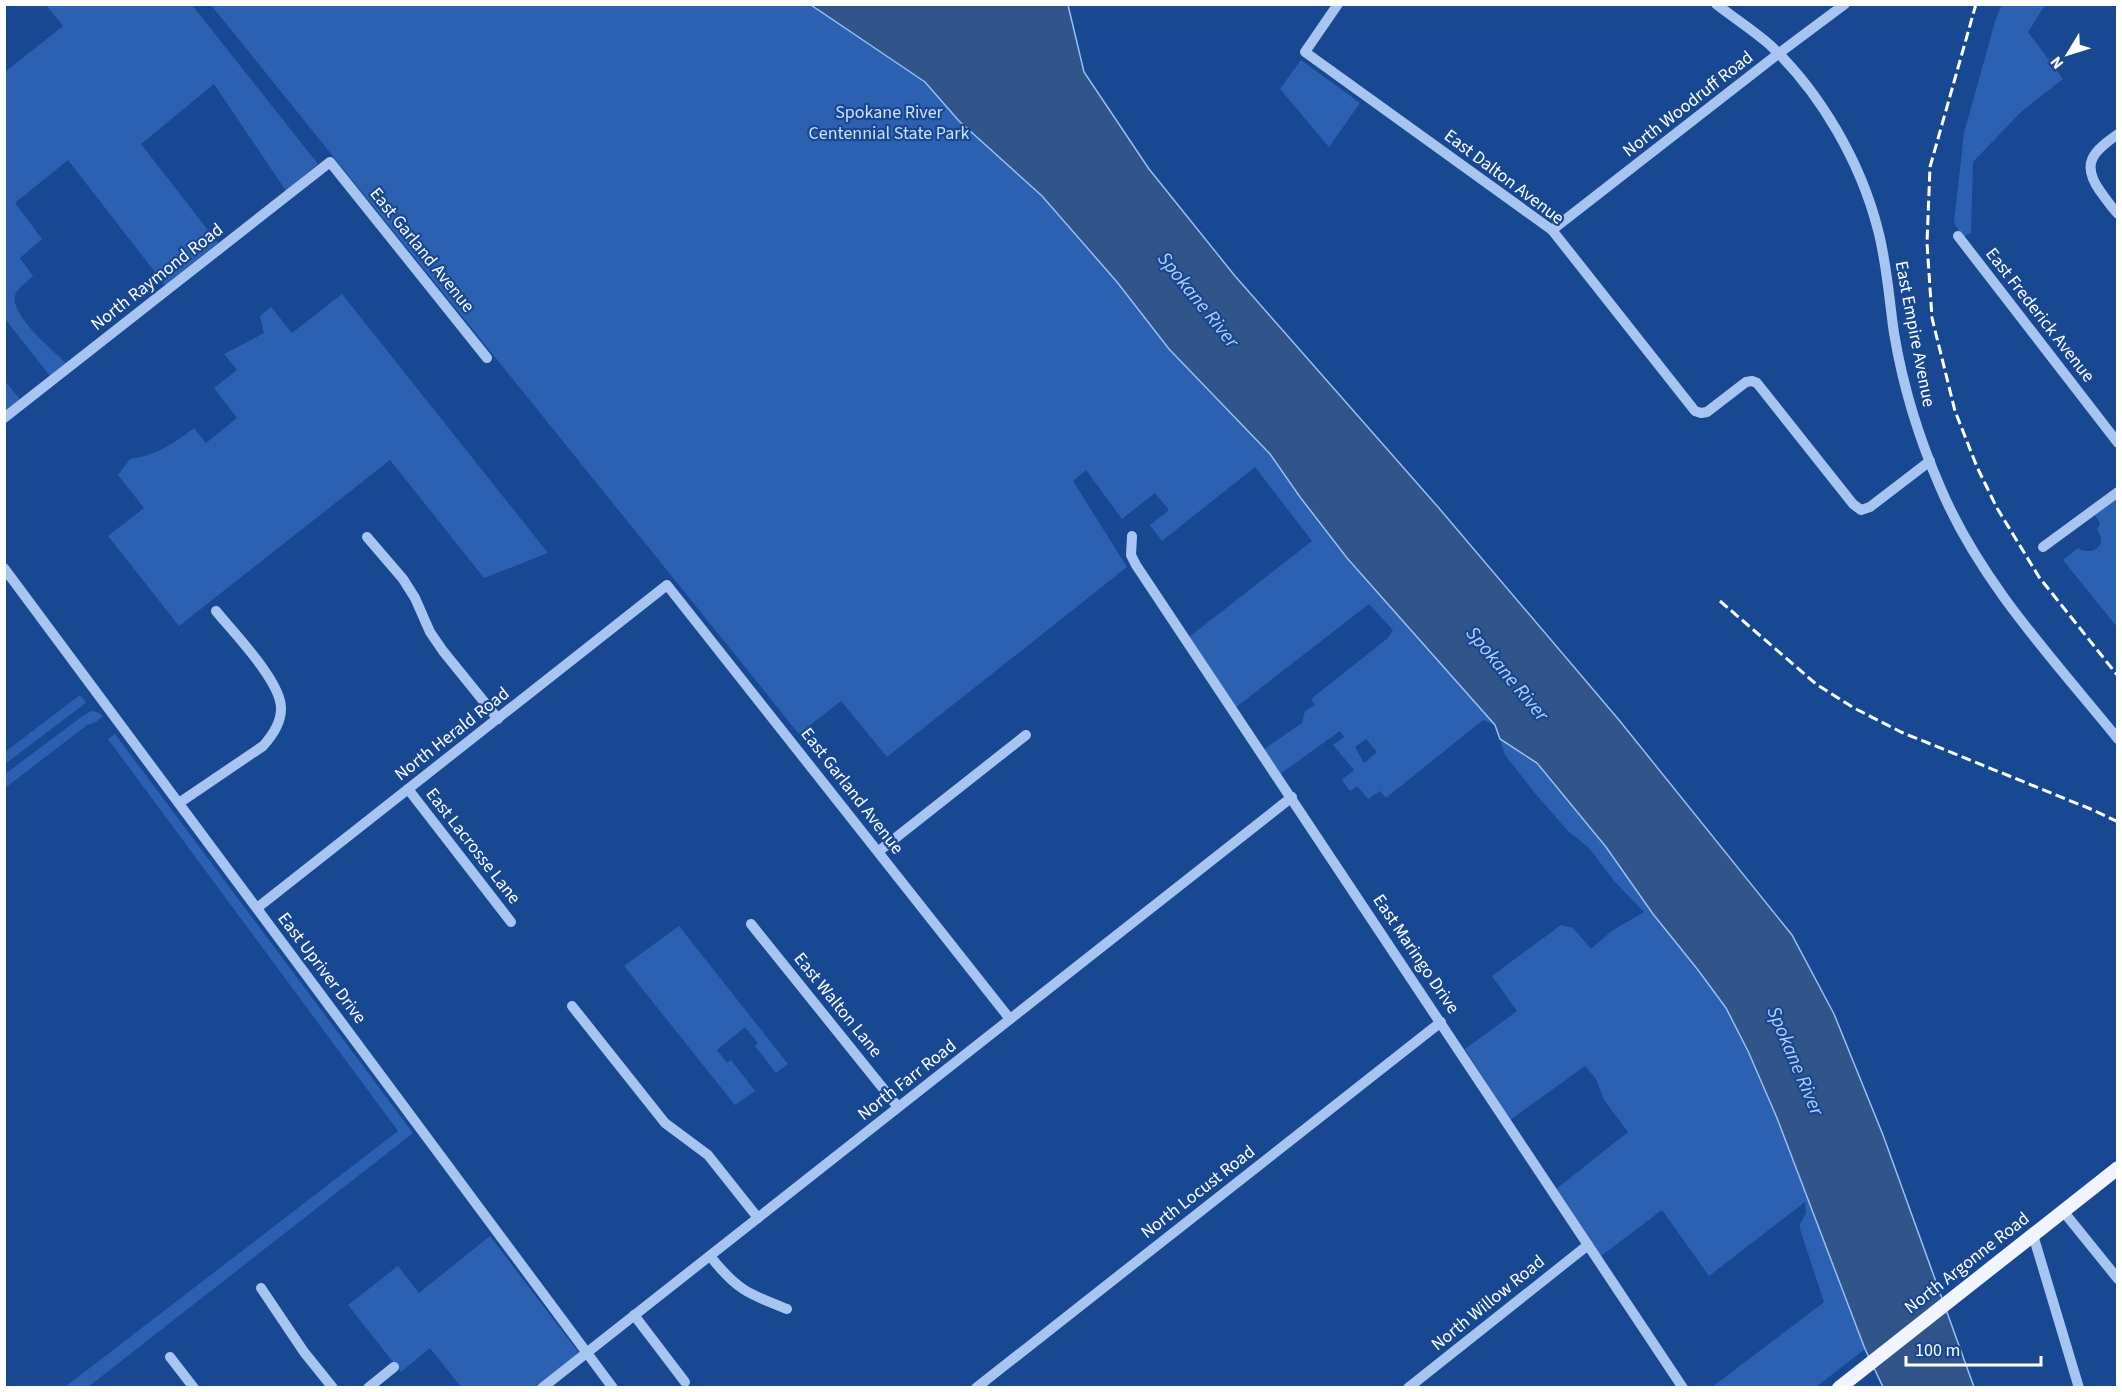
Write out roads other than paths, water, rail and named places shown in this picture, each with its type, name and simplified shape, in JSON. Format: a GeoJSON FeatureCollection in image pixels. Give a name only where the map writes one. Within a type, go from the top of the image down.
{"type":"FeatureCollection","features":[{"type":"Feature","properties":{"kind":"main road","name":"North Argonne Road"},"geometry":{"type":"LineString","coordinates":[[1841,1386],[2118,1168]]}},
{"type":"Feature","properties":{"kind":"street","name":"East Dalton Avenue"},"geometry":{"type":"LineString","coordinates":[[1338,4],[1305,52],[1552,230],[1690,406],[1701,413],[1713,408],[1744,383],[1752,381],[1762,387],[1853,504],[1861,510],[1870,507],[1929,461]]}},
{"type":"Feature","properties":{"kind":"street","name":"East Empire Avenue"},"geometry":{"type":"LineString","coordinates":[[1716,4],[1760,37],[1778,54],[1803,83],[1851,156],[1866,192],[1883,250],[1903,376],[1914,420],[1949,508],[1983,567],[2004,597],[2118,739]]}},
{"type":"Feature","properties":{"kind":"street","name":"North Woodruff Road"},"geometry":{"type":"LineString","coordinates":[[1552,230],[1845,4]]}},
{"type":"Feature","properties":{"kind":"street"},"geometry":{"type":"LineString","coordinates":[[2118,134],[2091,158],[2089,169],[2094,183],[2118,214]]}},
{"type":"Feature","properties":{"kind":"street","name":"East Garland Avenue"},"geometry":{"type":"LineString","coordinates":[[330,162],[488,358]]}},
{"type":"Feature","properties":{"kind":"street","name":"North Raymond Road"},"geometry":{"type":"LineString","coordinates":[[4,418],[330,162]]}},
{"type":"Feature","properties":{"kind":"street","name":"East Frederick Avenue"},"geometry":{"type":"LineString","coordinates":[[1958,236],[2118,443]]}},
{"type":"Feature","properties":{"kind":"street"},"geometry":{"type":"LineString","coordinates":[[2043,546],[2118,492]]}},
{"type":"Feature","properties":{"kind":"street","name":"East Maringo Drive"},"geometry":{"type":"LineString","coordinates":[[1132,536],[1131,555],[1136,565],[1683,1388]]}},
{"type":"Feature","properties":{"kind":"street"},"geometry":{"type":"LineString","coordinates":[[367,537],[403,579],[415,598],[430,632],[443,651],[498,719]]}},
{"type":"Feature","properties":{"kind":"street","name":"East Upriver Drive"},"geometry":{"type":"LineString","coordinates":[[4,568],[614,1388]]}},
{"type":"Feature","properties":{"kind":"street","name":"East Garland Avenue"},"geometry":{"type":"LineString","coordinates":[[667,585],[1010,1019]]}},
{"type":"Feature","properties":{"kind":"street","name":"North Herald Road"},"geometry":{"type":"LineString","coordinates":[[257,908],[667,585]]}},
{"type":"Feature","properties":{"kind":"street"},"geometry":{"type":"LineString","coordinates":[[179,803],[263,746],[274,734],[281,709],[274,686],[267,674],[216,611]]}},
{"type":"Feature","properties":{"kind":"street"},"geometry":{"type":"LineString","coordinates":[[879,851],[1026,735]]}},
{"type":"Feature","properties":{"kind":"street","name":"East Lacrosse Lane"},"geometry":{"type":"LineString","coordinates":[[408,789],[511,922]]}},
{"type":"Feature","properties":{"kind":"street","name":"North Farr Road"},"geometry":{"type":"LineString","coordinates":[[542,1388],[1292,797]]}},
{"type":"Feature","properties":{"kind":"street","name":"East Walton Lane"},"geometry":{"type":"LineString","coordinates":[[751,924],[898,1107]]}},
{"type":"Feature","properties":{"kind":"street"},"geometry":{"type":"LineString","coordinates":[[572,1006],[665,1123],[708,1155],[758,1218]]}},
{"type":"Feature","properties":{"kind":"street","name":"North Locust Road"},"geometry":{"type":"LineString","coordinates":[[976,1388],[1441,1022]]}},
{"type":"Feature","properties":{"kind":"street"},"geometry":{"type":"LineString","coordinates":[[2063,1211],[2118,1279]]}},
{"type":"Feature","properties":{"kind":"street"},"geometry":{"type":"LineString","coordinates":[[2033,1235],[2079,1388]]}},
{"type":"Feature","properties":{"kind":"street","name":"North Willow Road"},"geometry":{"type":"LineString","coordinates":[[1408,1388],[1588,1245]]}},
{"type":"Feature","properties":{"kind":"street"},"geometry":{"type":"LineString","coordinates":[[710,1256],[727,1278],[742,1290],[787,1309]]}},
{"type":"Feature","properties":{"kind":"street"},"geometry":{"type":"LineString","coordinates":[[261,1288],[303,1352],[333,1388]]}},
{"type":"Feature","properties":{"kind":"street"},"geometry":{"type":"LineString","coordinates":[[634,1315],[685,1382]]}},
{"type":"Feature","properties":{"kind":"street"},"geometry":{"type":"LineString","coordinates":[[170,1357],[194,1388]]}},
{"type":"Feature","properties":{"kind":"street"},"geometry":{"type":"LineString","coordinates":[[368,1388],[394,1367]]}},
{"type":"Feature","properties":{"kind":"water","name":"Spokane River"},"geometry":{"type":"Polygon","coordinates":[[[811,5],[1068,5],[1084,72],[1149,169],[1235,276],[1438,507],[1619,720],[1792,935],[1834,1014],[1883,1135],[1974,1387],[1883,1387],[1865,1349],[1777,1118],[1748,1051],[1726,1008],[1653,914],[1606,847],[1537,763],[1500,739],[1495,725],[1347,558],[1270,454],[1169,349],[1117,282],[1042,196],[959,121],[925,82],[811,5]]]}},
{"type":"Feature","properties":{"kind":"railway"},"geometry":{"type":"LineString","coordinates":[[1976,4],[1930,167],[1927,243],[1932,318],[1955,411],[1977,467],[1997,508],[2039,577],[2118,676]]}},
{"type":"Feature","properties":{"kind":"railway"},"geometry":{"type":"LineString","coordinates":[[1720,601],[1816,684],[1854,708],[1901,732],[2118,822]]}},
{"type":"Feature","properties":{"kind":"park label","name":"Spokane River Centennial State Park"},"geometry":{"type":"Point","coordinates":[889,122]}}]}
